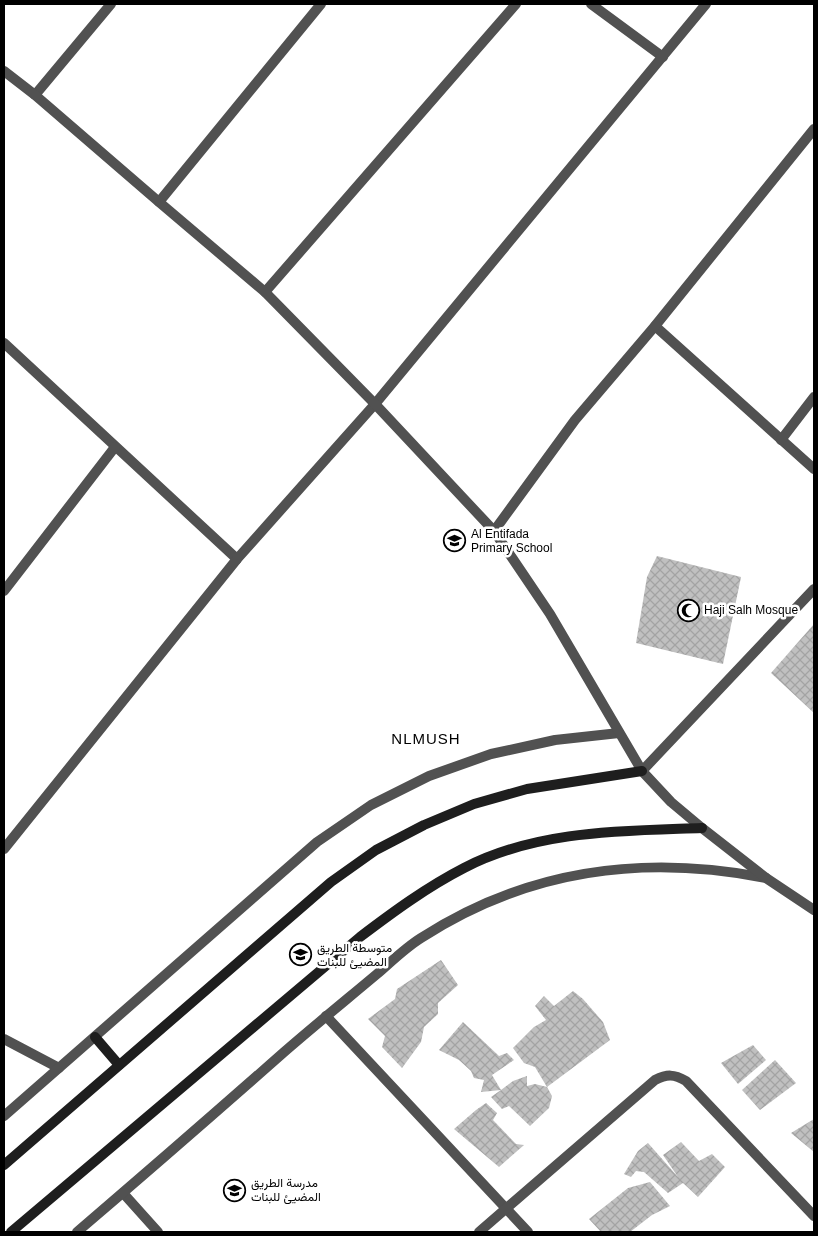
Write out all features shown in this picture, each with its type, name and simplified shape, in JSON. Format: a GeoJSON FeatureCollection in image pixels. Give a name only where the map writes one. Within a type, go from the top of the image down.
{"type":"FeatureCollection","features":[{"type":"Feature","properties":{"kind":"main road"},"geometry":{"type":"LineString","coordinates":[[4,1164],[331,882],[376,850],[424,825],[474,804],[527,789],[642,771]]}},
{"type":"Feature","properties":{"kind":"main road"},"geometry":{"type":"LineString","coordinates":[[11,1232],[360,937],[393,912],[464,868],[500,852],[537,841],[576,834],[702,828]]}},
{"type":"Feature","properties":{"kind":"main road"},"geometry":{"type":"LineString","coordinates":[[95,1037],[119,1065]]}},
{"type":"Feature","properties":{"kind":"street"},"geometry":{"type":"LineString","coordinates":[[36,95],[111,4]]}},
{"type":"Feature","properties":{"kind":"street"},"geometry":{"type":"LineString","coordinates":[[159,202],[321,4]]}},
{"type":"Feature","properties":{"kind":"street"},"geometry":{"type":"LineString","coordinates":[[265,292],[516,4]]}},
{"type":"Feature","properties":{"kind":"street"},"geometry":{"type":"LineString","coordinates":[[591,4],[663,57]]}},
{"type":"Feature","properties":{"kind":"street"},"geometry":{"type":"LineString","coordinates":[[4,849],[236,559],[375,404],[706,4]]}},
{"type":"Feature","properties":{"kind":"street"},"geometry":{"type":"LineString","coordinates":[[4,71],[36,95],[265,292],[375,404],[494,531],[550,614],[642,771],[671,802],[702,828],[766,878],[814,910]]}},
{"type":"Feature","properties":{"kind":"street"},"geometry":{"type":"LineString","coordinates":[[494,531],[575,420],[655,326],[814,129]]}},
{"type":"Feature","properties":{"kind":"street"},"geometry":{"type":"LineString","coordinates":[[655,326],[814,469]]}},
{"type":"Feature","properties":{"kind":"street"},"geometry":{"type":"LineString","coordinates":[[4,345],[236,559]]}},
{"type":"Feature","properties":{"kind":"street"},"geometry":{"type":"LineString","coordinates":[[781,440],[814,397]]}},
{"type":"Feature","properties":{"kind":"street"},"geometry":{"type":"LineString","coordinates":[[4,591],[115,447]]}},
{"type":"Feature","properties":{"kind":"street"},"geometry":{"type":"LineString","coordinates":[[642,771],[814,589]]}},
{"type":"Feature","properties":{"kind":"street"},"geometry":{"type":"LineString","coordinates":[[4,1116],[317,842],[371,805],[429,776],[491,754],[555,740],[619,733]]}},
{"type":"Feature","properties":{"kind":"street"},"geometry":{"type":"LineString","coordinates":[[77,1232],[326,1016],[419,939],[454,918],[498,898],[543,883],[589,872],[636,867],[684,866],[731,871],[766,878]]}},
{"type":"Feature","properties":{"kind":"street"},"geometry":{"type":"LineString","coordinates":[[326,1016],[528,1232]]}},
{"type":"Feature","properties":{"kind":"street"},"geometry":{"type":"LineString","coordinates":[[4,1039],[58,1068]]}},
{"type":"Feature","properties":{"kind":"street"},"geometry":{"type":"LineString","coordinates":[[479,1232],[655,1080],[662,1076],[671,1075],[686,1081],[814,1216]]}},
{"type":"Feature","properties":{"kind":"street"},"geometry":{"type":"LineString","coordinates":[[122,1193],[158,1232]]}},
{"type":"Feature","properties":{"kind":"building","name":"Haji Salh Mosque"},"geometry":{"type":"Polygon","coordinates":[[[657,556],[741,577],[723,664],[636,643],[647,577],[657,556]]]}},
{"type":"Feature","properties":{"kind":"building"},"geometry":{"type":"Polygon","coordinates":[[[814,624],[814,713],[771,673],[814,624]]]}},
{"type":"Feature","properties":{"kind":"building"},"geometry":{"type":"Polygon","coordinates":[[[441,960],[458,985],[438,1003],[438,1014],[424,1027],[421,1042],[402,1068],[382,1047],[385,1036],[368,1019],[395,999],[397,989],[441,960]]]}},
{"type":"Feature","properties":{"kind":"building"},"geometry":{"type":"Polygon","coordinates":[[[573,991],[583,999],[603,1022],[610,1040],[547,1087],[535,1067],[524,1063],[513,1048],[534,1027],[546,1020],[535,1006],[544,996],[554,1006],[573,991]]]}},
{"type":"Feature","properties":{"kind":"building"},"geometry":{"type":"Polygon","coordinates":[[[463,1022],[499,1056],[507,1053],[514,1060],[492,1075],[501,1090],[481,1092],[484,1080],[474,1078],[471,1071],[459,1060],[439,1050],[463,1022]]]}},
{"type":"Feature","properties":{"kind":"building"},"geometry":{"type":"Polygon","coordinates":[[[753,1045],[766,1060],[738,1084],[721,1063],[753,1045]]]}},
{"type":"Feature","properties":{"kind":"building"},"geometry":{"type":"Polygon","coordinates":[[[775,1060],[796,1083],[760,1110],[742,1090],[775,1060]]]}},
{"type":"Feature","properties":{"kind":"building"},"geometry":{"type":"Polygon","coordinates":[[[527,1076],[527,1086],[535,1084],[547,1087],[552,1096],[549,1108],[530,1126],[509,1106],[502,1109],[491,1097],[513,1081],[527,1076]]]}},
{"type":"Feature","properties":{"kind":"building"},"geometry":{"type":"Polygon","coordinates":[[[486,1103],[497,1113],[493,1120],[516,1144],[524,1145],[499,1167],[454,1129],[486,1103]]]}},
{"type":"Feature","properties":{"kind":"building"},"geometry":{"type":"Polygon","coordinates":[[[814,1119],[814,1152],[791,1133],[814,1119]]]}},
{"type":"Feature","properties":{"kind":"building"},"geometry":{"type":"Polygon","coordinates":[[[681,1142],[699,1161],[712,1154],[725,1167],[698,1197],[683,1183],[668,1193],[644,1172],[636,1171],[631,1177],[624,1174],[638,1151],[648,1143],[678,1177],[663,1155],[681,1142]]]}},
{"type":"Feature","properties":{"kind":"building"},"geometry":{"type":"Polygon","coordinates":[[[650,1182],[670,1206],[652,1215],[630,1232],[601,1232],[589,1219],[628,1188],[650,1182]]]}},
{"type":"Feature","properties":{"kind":"place","name":"Al Entifada Primary School"},"geometry":{"type":"Point","coordinates":[455,541]}},
{"type":"Feature","properties":{"kind":"place","name":"Haji Salh Mosque"},"geometry":{"type":"Point","coordinates":[688,610]}},
{"type":"Feature","properties":{"kind":"place","name":"متوسطة الطريق المضيئ للبنات"},"geometry":{"type":"Point","coordinates":[301,955]}},
{"type":"Feature","properties":{"kind":"place","name":"مدرسة الطريق المضيئ للبنات"},"geometry":{"type":"Point","coordinates":[235,1190]}},
{"type":"Feature","properties":{"kind":"district","name":"NLMUSH"},"geometry":{"type":"Point","coordinates":[426,738]}}]}
